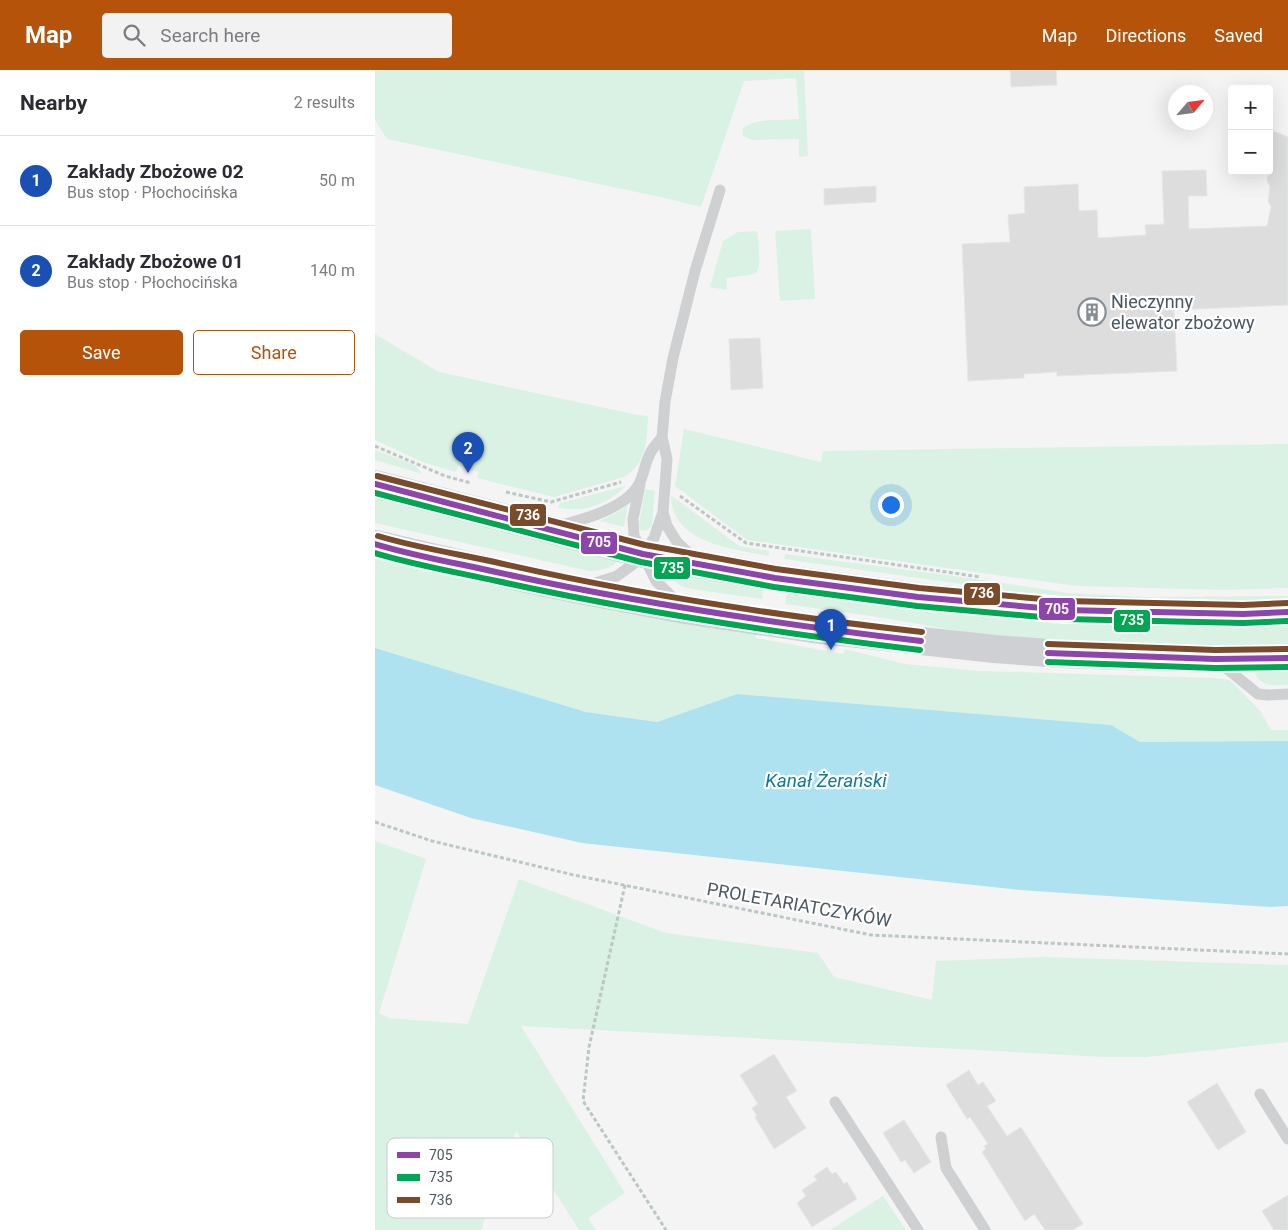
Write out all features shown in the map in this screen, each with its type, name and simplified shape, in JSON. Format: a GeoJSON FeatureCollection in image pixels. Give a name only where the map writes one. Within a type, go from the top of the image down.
{"type":"FeatureCollection","features":[{"type":"Feature","properties":{"kind":"main road"},"geometry":{"type":"LineString","coordinates":[[375,484],[643,554],[775,578],[918,598],[1065,610],[1243,614],[1288,612]]}},
{"type":"Feature","properties":{"kind":"main road"},"geometry":{"type":"LineString","coordinates":[[375,544],[527,580],[685,610],[813,629],[994,649],[1062,654],[1215,659],[1288,658]]}},
{"type":"Feature","properties":{"kind":"lane"},"geometry":{"type":"LineString","coordinates":[[575,589],[617,576],[643,554],[654,538],[663,512],[667,459],[662,437],[665,402],[673,358],[695,271],[719,190]]}},
{"type":"Feature","properties":{"kind":"lane"},"geometry":{"type":"LineString","coordinates":[[662,437],[649,454],[640,482],[633,519],[635,536],[656,581],[685,610]]}},
{"type":"Feature","properties":{"kind":"lane"},"geometry":{"type":"LineString","coordinates":[[543,529],[602,512],[618,504],[634,491],[640,482]]}},
{"type":"Feature","properties":{"kind":"lane"},"geometry":{"type":"LineString","coordinates":[[663,512],[667,526],[677,542],[701,564]]}},
{"type":"Feature","properties":{"kind":"lane"},"geometry":{"type":"LineString","coordinates":[[1215,659],[1258,694],[1268,696],[1288,694]]}},
{"type":"Feature","properties":{"kind":"lane"},"geometry":{"type":"LineString","coordinates":[[1260,1094],[1288,1139]]}},
{"type":"Feature","properties":{"kind":"lane"},"geometry":{"type":"LineString","coordinates":[[835,1102],[918,1230]]}},
{"type":"Feature","properties":{"kind":"lane"},"geometry":{"type":"LineString","coordinates":[[941,1137],[946,1168],[985,1230]]}},
{"type":"Feature","properties":{"kind":"path"},"geometry":{"type":"LineString","coordinates":[[375,446],[445,476],[474,483]]}},
{"type":"Feature","properties":{"kind":"path"},"geometry":{"type":"LineString","coordinates":[[503,491],[551,502],[626,480]]}},
{"type":"Feature","properties":{"kind":"path"},"geometry":{"type":"LineString","coordinates":[[680,495],[746,544],[988,578]]}},
{"type":"Feature","properties":{"kind":"path","name":"PROLETARIATCZYKÓW"},"geometry":{"type":"LineString","coordinates":[[375,822],[432,840],[625,886],[871,935],[1288,954]]}},
{"type":"Feature","properties":{"kind":"path"},"geometry":{"type":"LineString","coordinates":[[625,886],[589,1046],[583,1101],[666,1230]]}},
{"type":"Feature","properties":{"kind":"green space"},"geometry":{"type":"Polygon","coordinates":[[[375,70],[804,70],[808,156],[799,157],[799,139],[752,140],[743,136],[742,129],[754,123],[769,120],[799,119],[796,78],[744,81],[701,207],[387,139],[375,120],[375,70]]]}},
{"type":"Feature","properties":{"kind":"green space"},"geometry":{"type":"Polygon","coordinates":[[[811,229],[815,299],[780,301],[775,231],[811,229]]]}},
{"type":"Feature","properties":{"kind":"green space"},"geometry":{"type":"Polygon","coordinates":[[[757,231],[759,266],[755,274],[726,278],[727,290],[710,287],[723,241],[738,232],[757,231]]]}},
{"type":"Feature","properties":{"kind":"green space"},"geometry":{"type":"Polygon","coordinates":[[[375,334],[439,372],[648,416],[646,442],[641,458],[632,471],[624,477],[554,497],[477,478],[479,472],[458,466],[456,472],[422,462],[375,440],[375,334]]]}},
{"type":"Feature","properties":{"kind":"green space"},"geometry":{"type":"Polygon","coordinates":[[[684,429],[821,462],[823,451],[1288,444],[1288,588],[1226,590],[1076,586],[747,540],[675,486],[684,429]]]}},
{"type":"Feature","properties":{"kind":"green space"},"geometry":{"type":"Polygon","coordinates":[[[375,450],[415,465],[422,474],[375,460],[375,450]]]}},
{"type":"Feature","properties":{"kind":"green space"},"geometry":{"type":"Polygon","coordinates":[[[626,486],[611,498],[588,508],[558,508],[560,503],[626,486]]]}},
{"type":"Feature","properties":{"kind":"green space"},"geometry":{"type":"Polygon","coordinates":[[[645,489],[655,491],[652,525],[644,531],[640,530],[639,524],[645,489]]]}},
{"type":"Feature","properties":{"kind":"green space"},"geometry":{"type":"Polygon","coordinates":[[[375,495],[516,535],[619,559],[605,569],[589,571],[375,523],[375,495]]]}},
{"type":"Feature","properties":{"kind":"green space"},"geometry":{"type":"Polygon","coordinates":[[[671,495],[739,546],[769,551],[769,556],[723,547],[693,534],[681,524],[674,511],[671,495]]]}},
{"type":"Feature","properties":{"kind":"green space"},"geometry":{"type":"Polygon","coordinates":[[[628,504],[624,527],[600,521],[620,511],[628,504]]]}},
{"type":"Feature","properties":{"kind":"green space"},"geometry":{"type":"Polygon","coordinates":[[[785,554],[1068,593],[1146,597],[1288,596],[1288,601],[1068,599],[784,559],[785,554]]]}},
{"type":"Feature","properties":{"kind":"green space"},"geometry":{"type":"Polygon","coordinates":[[[375,555],[470,580],[564,600],[756,633],[756,638],[843,654],[845,649],[905,664],[979,671],[1216,678],[1229,680],[1261,712],[1271,730],[1288,730],[1288,741],[1140,742],[1111,725],[737,694],[657,722],[586,712],[375,648],[375,555]]]}},
{"type":"Feature","properties":{"kind":"green space"},"geometry":{"type":"Polygon","coordinates":[[[665,568],[764,584],[762,599],[681,586],[663,573],[665,568]]]}},
{"type":"Feature","properties":{"kind":"green space"},"geometry":{"type":"Polygon","coordinates":[[[788,590],[1288,624],[1288,646],[1229,647],[996,638],[885,618],[785,604],[788,590]]]}},
{"type":"Feature","properties":{"kind":"green space"},"geometry":{"type":"Polygon","coordinates":[[[1288,668],[1288,685],[1264,683],[1260,681],[1255,672],[1260,669],[1288,668]]]}},
{"type":"Feature","properties":{"kind":"green space"},"geometry":{"type":"Polygon","coordinates":[[[375,841],[426,859],[379,1013],[389,1018],[468,1024],[519,879],[666,933],[818,953],[834,977],[932,1000],[936,961],[1043,957],[1288,965],[1288,1042],[1145,1057],[1107,1057],[521,1026],[625,1193],[588,1218],[596,1230],[579,1230],[553,1189],[553,1138],[520,1138],[516,1131],[514,1138],[387,1138],[387,1218],[485,1218],[481,1230],[375,1230],[375,841]]]}},
{"type":"Feature","properties":{"kind":"green space"},"geometry":{"type":"Polygon","coordinates":[[[883,1196],[906,1230],[830,1230],[883,1196]]]}},
{"type":"Feature","properties":{"kind":"water","name":"Kanał Żerański"},"geometry":{"type":"Polygon","coordinates":[[[375,648],[586,712],[657,722],[737,694],[1111,725],[1140,742],[1288,741],[1288,906],[1270,907],[1020,890],[582,843],[471,818],[375,785],[375,648]]]}},
{"type":"Feature","properties":{"kind":"building"},"geometry":{"type":"Polygon","coordinates":[[[1010,70],[1056,70],[1057,85],[1011,87],[1010,70]]]}},
{"type":"Feature","properties":{"kind":"building"},"geometry":{"type":"Polygon","coordinates":[[[1273,131],[1288,137],[1288,305],[1174,310],[1177,371],[1057,376],[1057,372],[1024,374],[1024,378],[968,381],[962,244],[1010,242],[1008,215],[1025,213],[1024,187],[1078,184],[1079,211],[1097,210],[1098,238],[1146,235],[1145,225],[1164,224],[1162,171],[1206,170],[1207,196],[1188,196],[1189,229],[1267,226],[1271,207],[1268,201],[1270,187],[1267,180],[1268,175],[1273,175],[1273,131]]]}},
{"type":"Feature","properties":{"kind":"building"},"geometry":{"type":"Polygon","coordinates":[[[876,186],[876,202],[824,205],[824,189],[876,186]]]}},
{"type":"Feature","properties":{"kind":"building"},"geometry":{"type":"Polygon","coordinates":[[[760,338],[763,388],[731,390],[729,339],[760,338]]]}},
{"type":"Feature","properties":{"kind":"building"},"geometry":{"type":"Polygon","coordinates":[[[774,1054],[797,1091],[786,1097],[806,1128],[774,1149],[755,1117],[757,1116],[752,1108],[758,1104],[740,1075],[774,1054]]]}},
{"type":"Feature","properties":{"kind":"building"},"geometry":{"type":"Polygon","coordinates":[[[969,1070],[978,1085],[983,1082],[996,1101],[987,1106],[1007,1136],[1021,1127],[1083,1224],[1073,1230],[1045,1230],[1034,1214],[1025,1221],[982,1152],[986,1149],[984,1146],[988,1144],[970,1117],[967,1119],[946,1085],[969,1070]]]}},
{"type":"Feature","properties":{"kind":"building"},"geometry":{"type":"Polygon","coordinates":[[[1217,1083],[1246,1132],[1218,1150],[1187,1102],[1217,1083]]]}},
{"type":"Feature","properties":{"kind":"building"},"geometry":{"type":"Polygon","coordinates":[[[904,1120],[931,1162],[914,1173],[905,1160],[901,1162],[883,1133],[904,1120]]]}},
{"type":"Feature","properties":{"kind":"building"},"geometry":{"type":"Polygon","coordinates":[[[827,1167],[832,1174],[836,1172],[844,1184],[847,1182],[857,1199],[812,1227],[797,1203],[806,1196],[802,1190],[817,1180],[814,1176],[827,1167]]]}},
{"type":"Feature","properties":{"kind":"building"},"geometry":{"type":"Polygon","coordinates":[[[1288,1195],[1288,1230],[1274,1230],[1262,1211],[1288,1195]]]}},
{"type":"Feature","properties":{"kind":"transit line","name":"736"},"geometry":{"type":"LineString","coordinates":[[377,476],[645,545],[776,569],[919,588],[1065,601],[1243,605],[1288,603]]}},
{"type":"Feature","properties":{"kind":"transit line","name":"705"},"geometry":{"type":"LineString","coordinates":[[375,484],[643,554],[775,578],[918,597],[1065,610],[1243,614],[1288,612]]}},
{"type":"Feature","properties":{"kind":"transit line","name":"735"},"geometry":{"type":"LineString","coordinates":[[375,493],[641,562],[774,587],[917,606],[1064,619],[1243,623],[1288,621]]}},
{"type":"Feature","properties":{"kind":"transit line","name":"736"},"geometry":{"type":"LineString","coordinates":[[378,536],[484,560],[657,595],[763,612],[922,632]]}},
{"type":"Feature","properties":{"kind":"transit line","name":"705"},"geometry":{"type":"LineString","coordinates":[[375,544],[420,556],[655,603],[761,620],[921,641]]}},
{"type":"Feature","properties":{"kind":"transit line","name":"735"},"geometry":{"type":"LineString","coordinates":[[375,553],[420,565],[655,612],[761,629],[920,650]]}},
{"type":"Feature","properties":{"kind":"transit line","name":"736"},"geometry":{"type":"LineString","coordinates":[[1048,644],[1215,650],[1288,649]]}},
{"type":"Feature","properties":{"kind":"transit line","name":"705"},"geometry":{"type":"LineString","coordinates":[[1048,653],[1215,659],[1288,658]]}},
{"type":"Feature","properties":{"kind":"transit line","name":"735"},"geometry":{"type":"LineString","coordinates":[[1048,662],[1215,668],[1288,667]]}},
{"type":"Feature","properties":{"kind":"place","name":"Nieczynny elewator zbożowy"},"geometry":{"type":"Point","coordinates":[1092,312]}},
{"type":"Feature","properties":{"kind":"place","name":"Zakłady Zbożowe 01"},"geometry":{"type":"Point","coordinates":[468,473]}},
{"type":"Feature","properties":{"kind":"place","name":"Zakłady Zbożowe 02"},"geometry":{"type":"Point","coordinates":[831,650]}}]}
